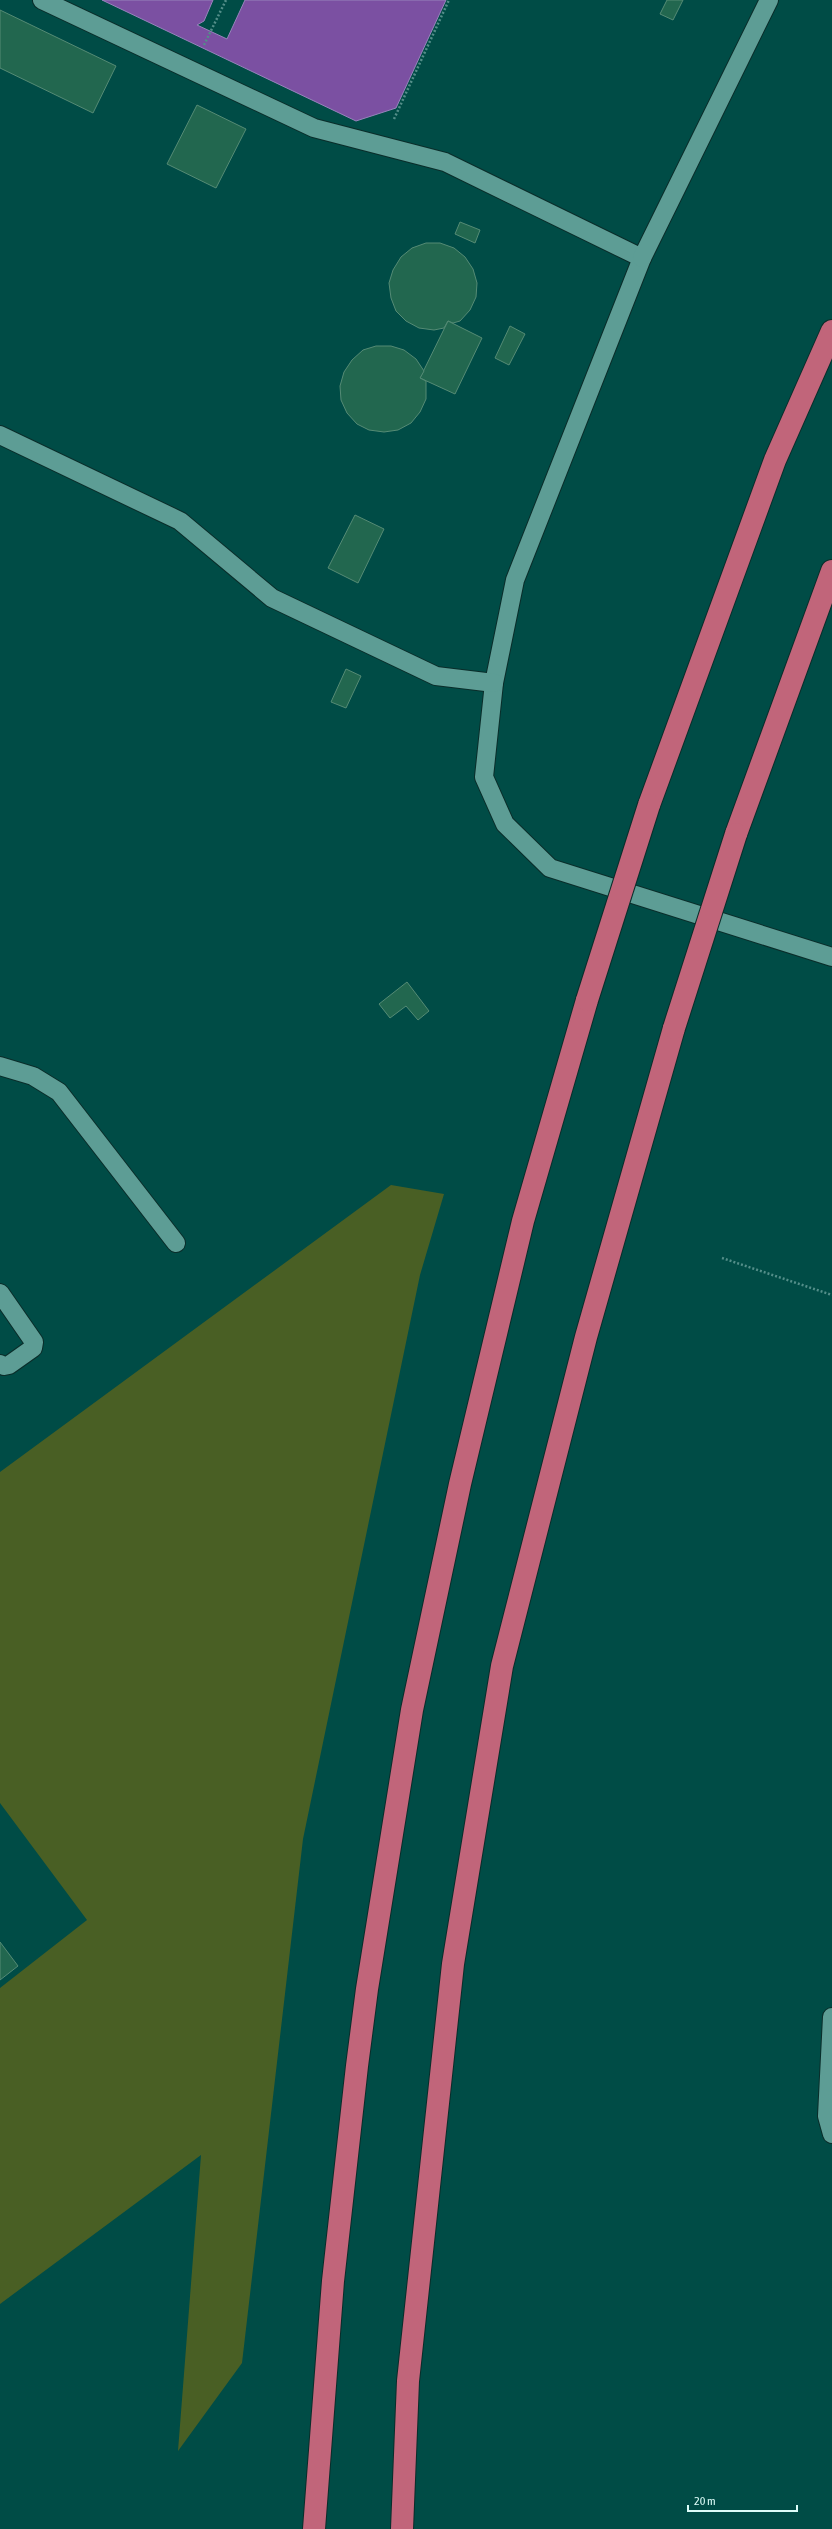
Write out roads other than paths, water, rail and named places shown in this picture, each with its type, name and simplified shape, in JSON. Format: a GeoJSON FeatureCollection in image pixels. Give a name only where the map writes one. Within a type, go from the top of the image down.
{"type":"FeatureCollection","features":[{"type":"Feature","properties":{"kind":"highway"},"geometry":{"type":"LineString","coordinates":[[314,2529],[333,2281],[367,1989],[412,1710],[460,1484],[523,1221],[587,1000],[649,806],[775,460],[832,331]]}},
{"type":"Feature","properties":{"kind":"highway"},"geometry":{"type":"LineString","coordinates":[[402,2529],[408,2380],[453,1964],[502,1666],[586,1337],[674,1028],[736,834],[832,571]]}},
{"type":"Feature","properties":{"kind":"lane"},"geometry":{"type":"LineString","coordinates":[[42,0],[314,128],[445,162],[642,258]]}},
{"type":"Feature","properties":{"kind":"lane"},"geometry":{"type":"LineString","coordinates":[[769,0],[642,258],[515,580],[494,683],[484,777],[505,824],[550,868],[832,957]]}},
{"type":"Feature","properties":{"kind":"lane"},"geometry":{"type":"LineString","coordinates":[[0,435],[180,521],[272,598],[436,676],[494,683]]}},
{"type":"Feature","properties":{"kind":"lane"},"geometry":{"type":"LineString","coordinates":[[0,1066],[33,1076],[59,1092],[176,1243]]}},
{"type":"Feature","properties":{"kind":"lane"},"geometry":{"type":"LineString","coordinates":[[0,1293],[34,1342],[33,1348],[9,1365],[4,1366],[0,1364]]}},
{"type":"Feature","properties":{"kind":"lane"},"geometry":{"type":"LineString","coordinates":[[832,2017],[827,2116],[832,2134]]}}]}
